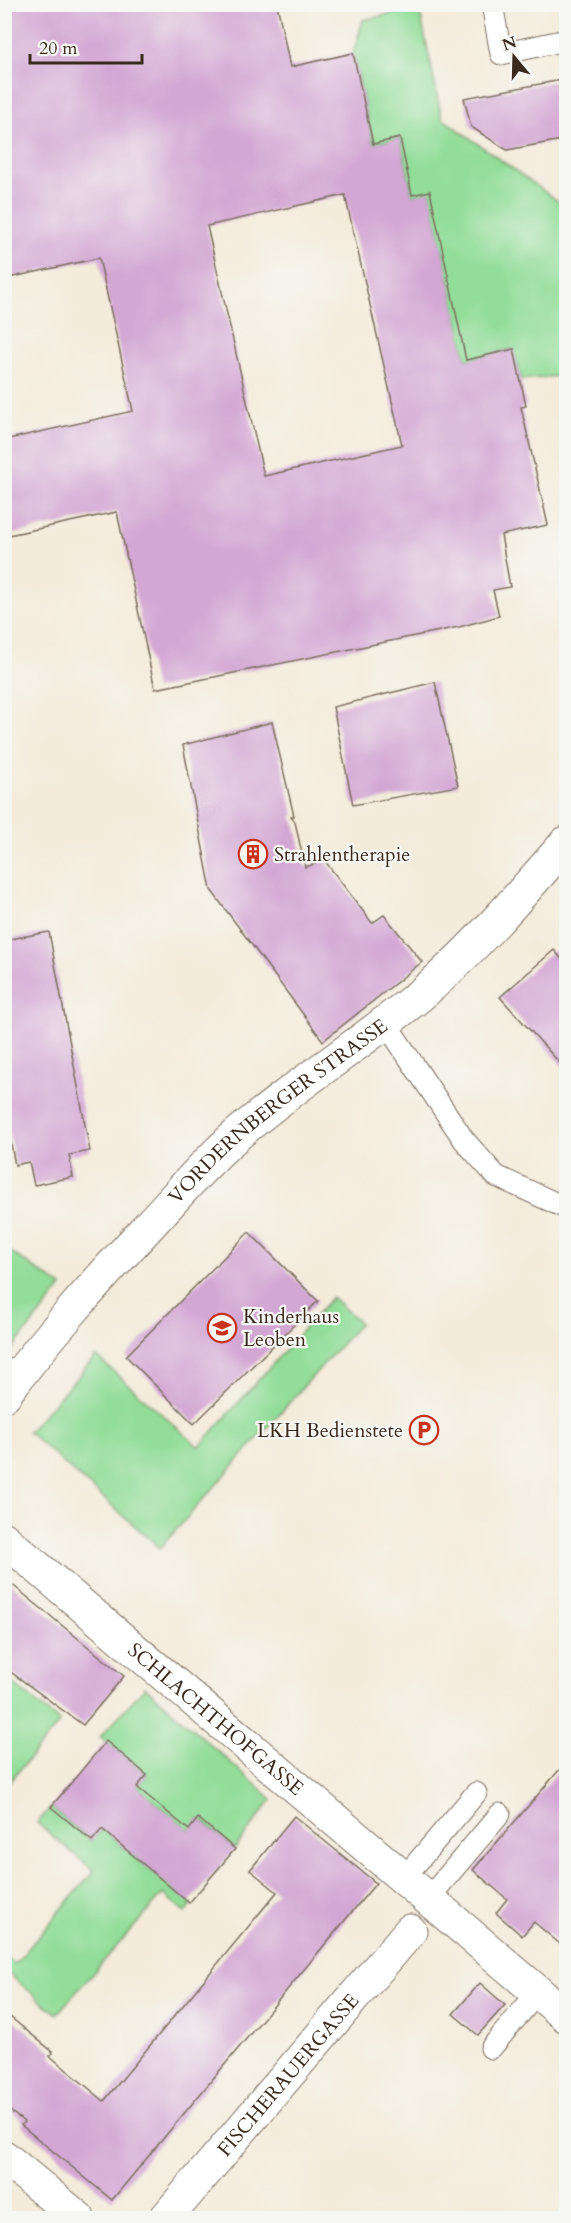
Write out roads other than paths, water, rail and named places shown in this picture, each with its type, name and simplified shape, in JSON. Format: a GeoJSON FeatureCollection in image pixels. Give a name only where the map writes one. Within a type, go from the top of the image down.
{"type":"FeatureCollection","features":[{"type":"Feature","properties":{"kind":"street","name":"VORDERNBERGER STRASSE"},"geometry":{"type":"LineString","coordinates":[[4,1395],[35,1353],[82,1299],[209,1161],[278,1100],[386,1022],[427,989],[529,886],[567,843]]}},
{"type":"Feature","properties":{"kind":"street","name":"SCHLACHTHOFGASSE"},"geometry":{"type":"LineString","coordinates":[[4,1539],[567,2016]]}},
{"type":"Feature","properties":{"kind":"street","name":"FISCHERAUERGASSE"},"geometry":{"type":"LineString","coordinates":[[166,2218],[410,1931]]}},
{"type":"Feature","properties":{"kind":"street"},"geometry":{"type":"LineString","coordinates":[[4,2157],[78,2218]]}},
{"type":"Feature","properties":{"kind":"lane"},"geometry":{"type":"LineString","coordinates":[[492,4],[501,54],[567,40]]}},
{"type":"Feature","properties":{"kind":"lane"},"geometry":{"type":"LineString","coordinates":[[386,1022],[464,1140],[496,1176],[567,1208]]}},
{"type":"Feature","properties":{"kind":"lane"},"geometry":{"type":"LineString","coordinates":[[415,1889],[476,1793]]}},
{"type":"Feature","properties":{"kind":"lane"},"geometry":{"type":"LineString","coordinates":[[415,1889],[500,1814]]}},
{"type":"Feature","properties":{"kind":"lane"},"geometry":{"type":"LineString","coordinates":[[491,2048],[538,1992]]}},
{"type":"Feature","properties":{"kind":"place","name":"Strahlentherapie"},"geometry":{"type":"Point","coordinates":[253,854]}},
{"type":"Feature","properties":{"kind":"place","name":"Kinderhaus Leoben"},"geometry":{"type":"Point","coordinates":[222,1328]}},
{"type":"Feature","properties":{"kind":"place","name":"LKH Bedienstete"},"geometry":{"type":"Point","coordinates":[424,1430]}}]}
